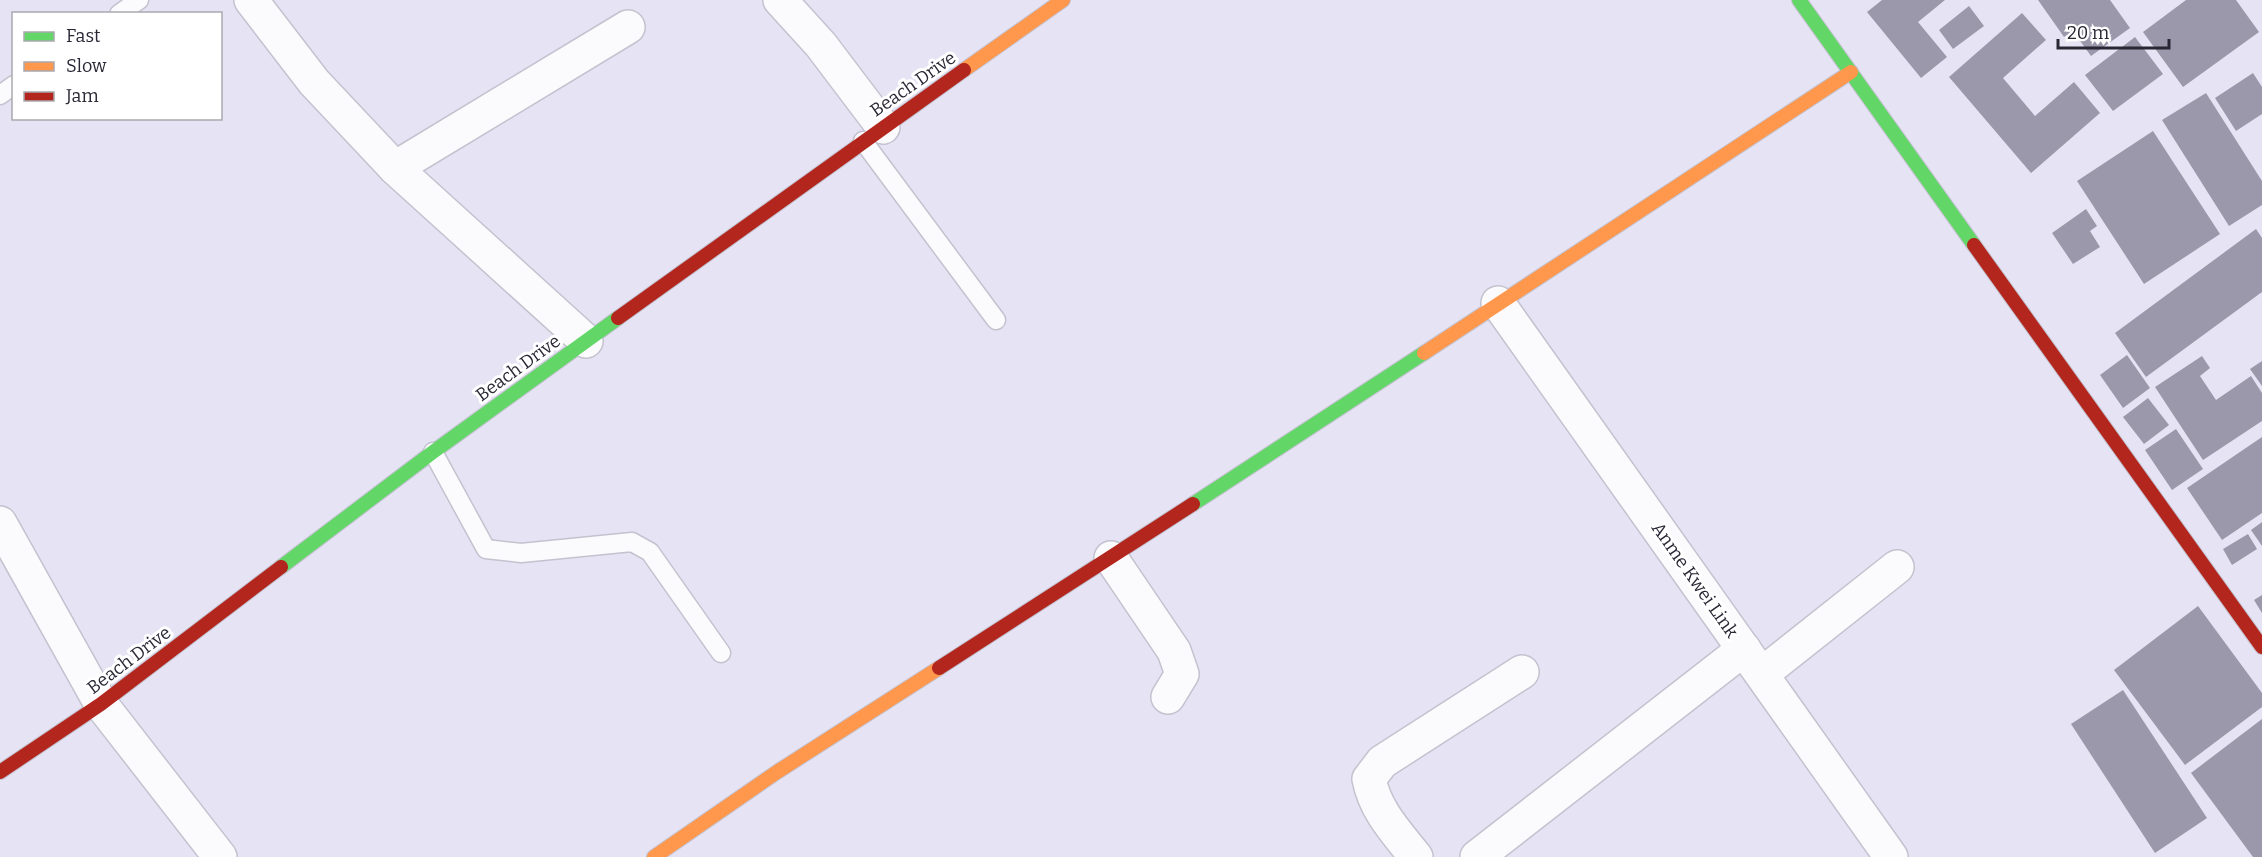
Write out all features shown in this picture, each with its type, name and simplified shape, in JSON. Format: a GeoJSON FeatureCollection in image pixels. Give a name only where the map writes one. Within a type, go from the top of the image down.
{"type":"FeatureCollection","features":[{"type":"Feature","properties":{"kind":"street"},"geometry":{"type":"LineString","coordinates":[[251,0],[314,82],[395,168],[586,341]]}},
{"type":"Feature","properties":{"kind":"street"},"geometry":{"type":"LineString","coordinates":[[780,0],[821,45],[873,134]]}},
{"type":"Feature","properties":{"kind":"street","name":"Beach Drive"},"geometry":{"type":"LineString","coordinates":[[0,772],[101,705],[432,452],[1063,0]]}},
{"type":"Feature","properties":{"kind":"street"},"geometry":{"type":"LineString","coordinates":[[1799,0],[2262,647]]}},
{"type":"Feature","properties":{"kind":"street"},"geometry":{"type":"LineString","coordinates":[[395,168],[628,27]]}},
{"type":"Feature","properties":{"kind":"street"},"geometry":{"type":"LineString","coordinates":[[654,857],[777,772],[1111,558],[1851,72]]}},
{"type":"Feature","properties":{"kind":"street","name":"Anme Kwei Link"},"geometry":{"type":"LineString","coordinates":[[1498,303],[1891,857]]}},
{"type":"Feature","properties":{"kind":"street"},"geometry":{"type":"LineString","coordinates":[[0,523],[101,705],[220,857]]}},
{"type":"Feature","properties":{"kind":"street"},"geometry":{"type":"LineString","coordinates":[[1111,558],[1174,651],[1182,674],[1168,697]]}},
{"type":"Feature","properties":{"kind":"street"},"geometry":{"type":"LineString","coordinates":[[1477,857],[1753,662],[1897,567]]}},
{"type":"Feature","properties":{"kind":"street"},"geometry":{"type":"LineString","coordinates":[[1416,857],[1382,814],[1372,794],[1369,779],[1382,762],[1522,672]]}},
{"type":"Feature","properties":{"kind":"lane"},"geometry":{"type":"LineString","coordinates":[[122,12],[139,0]]}},
{"type":"Feature","properties":{"kind":"lane"},"geometry":{"type":"LineString","coordinates":[[873,134],[996,320]]}},
{"type":"Feature","properties":{"kind":"lane"},"geometry":{"type":"LineString","coordinates":[[432,452],[486,549],[521,553],[632,542],[650,552],[721,653]]}},
{"type":"Feature","properties":{"kind":"building"},"geometry":{"type":"Polygon","coordinates":[[[1882,0],[1945,0],[1918,22],[1947,57],[1921,78],[1867,12],[1882,0]]]}},
{"type":"Feature","properties":{"kind":"building"},"geometry":{"type":"Polygon","coordinates":[[[2038,0],[2110,0],[2130,28],[2091,56],[2073,31],[2064,37],[2038,0]]]}},
{"type":"Feature","properties":{"kind":"building"},"geometry":{"type":"Polygon","coordinates":[[[2186,0],[2236,0],[2259,32],[2183,87],[2143,32],[2186,0]]]}},
{"type":"Feature","properties":{"kind":"building"},"geometry":{"type":"Polygon","coordinates":[[[1969,6],[1984,26],[1953,49],[1939,30],[1969,6]]]}},
{"type":"Feature","properties":{"kind":"building"},"geometry":{"type":"Polygon","coordinates":[[[2022,13],[2046,40],[2003,78],[2035,116],[2074,82],[2100,113],[2031,173],[1949,77],[2022,13]]]}},
{"type":"Feature","properties":{"kind":"building"},"geometry":{"type":"Polygon","coordinates":[[[2135,37],[2163,74],[2113,111],[2085,75],[2135,37]]]}},
{"type":"Feature","properties":{"kind":"building"},"geometry":{"type":"Polygon","coordinates":[[[2253,73],[2262,87],[2262,114],[2236,131],[2215,98],[2253,73]]]}},
{"type":"Feature","properties":{"kind":"building"},"geometry":{"type":"Polygon","coordinates":[[[2206,93],[2262,181],[2262,205],[2229,226],[2162,120],[2206,93]]]}},
{"type":"Feature","properties":{"kind":"building"},"geometry":{"type":"Polygon","coordinates":[[[2153,131],[2220,234],[2144,284],[2077,181],[2153,131]]]}},
{"type":"Feature","properties":{"kind":"building"},"geometry":{"type":"Polygon","coordinates":[[[2086,209],[2097,226],[2090,231],[2100,247],[2073,264],[2052,233],[2086,209]]]}},
{"type":"Feature","properties":{"kind":"building"},"geometry":{"type":"Polygon","coordinates":[[[2256,229],[2262,238],[2262,292],[2146,377],[2115,333],[2256,229]]]}},
{"type":"Feature","properties":{"kind":"building"},"geometry":{"type":"Polygon","coordinates":[[[2127,355],[2150,388],[2123,408],[2100,375],[2127,355]]]}},
{"type":"Feature","properties":{"kind":"building"},"geometry":{"type":"Polygon","coordinates":[[[2202,356],[2210,368],[2200,376],[2216,400],[2251,376],[2262,393],[2262,421],[2203,460],[2155,387],[2202,356]]]}},
{"type":"Feature","properties":{"kind":"building"},"geometry":{"type":"Polygon","coordinates":[[[2262,361],[2262,386],[2250,369],[2262,361]]]}},
{"type":"Feature","properties":{"kind":"building"},"geometry":{"type":"Polygon","coordinates":[[[2148,398],[2169,425],[2144,444],[2123,417],[2148,398]]]}},
{"type":"Feature","properties":{"kind":"building"},"geometry":{"type":"Polygon","coordinates":[[[2176,429],[2203,469],[2172,490],[2145,450],[2176,429]]]}},
{"type":"Feature","properties":{"kind":"building"},"geometry":{"type":"Polygon","coordinates":[[[2262,437],[2262,513],[2222,540],[2187,488],[2262,437]]]}},
{"type":"Feature","properties":{"kind":"building"},"geometry":{"type":"Polygon","coordinates":[[[2262,522],[2262,546],[2251,530],[2262,522]]]}},
{"type":"Feature","properties":{"kind":"building"},"geometry":{"type":"Polygon","coordinates":[[[2248,534],[2257,549],[2232,565],[2223,549],[2248,534]]]}},
{"type":"Feature","properties":{"kind":"building"},"geometry":{"type":"Polygon","coordinates":[[[2262,595],[2262,613],[2254,600],[2262,595]]]}},
{"type":"Feature","properties":{"kind":"building"},"geometry":{"type":"Polygon","coordinates":[[[2198,606],[2262,693],[2262,707],[2185,765],[2114,670],[2198,606]]]}},
{"type":"Feature","properties":{"kind":"building"},"geometry":{"type":"Polygon","coordinates":[[[2123,690],[2207,818],[2155,853],[2071,724],[2123,690]]]}},
{"type":"Feature","properties":{"kind":"building"},"geometry":{"type":"Polygon","coordinates":[[[2262,719],[2262,857],[2253,857],[2191,773],[2262,719]]]}},
{"type":"Feature","properties":{"kind":"traffic: fast"},"geometry":{"type":"LineString","coordinates":[[1799,0],[1974,245]]}},
{"type":"Feature","properties":{"kind":"traffic: fast"},"geometry":{"type":"LineString","coordinates":[[281,567],[433,452],[618,318]]}},
{"type":"Feature","properties":{"kind":"traffic: fast"},"geometry":{"type":"LineString","coordinates":[[1193,504],[1424,353]]}},
{"type":"Feature","properties":{"kind":"traffic: slow"},"geometry":{"type":"LineString","coordinates":[[964,70],[1063,0]]}},
{"type":"Feature","properties":{"kind":"traffic: slow"},"geometry":{"type":"LineString","coordinates":[[1424,353],[1851,72]]}},
{"type":"Feature","properties":{"kind":"traffic: slow"},"geometry":{"type":"LineString","coordinates":[[654,857],[777,772],[939,668]]}},
{"type":"Feature","properties":{"kind":"traffic: jam"},"geometry":{"type":"LineString","coordinates":[[618,318],[964,70]]}},
{"type":"Feature","properties":{"kind":"traffic: jam"},"geometry":{"type":"LineString","coordinates":[[1974,245],[2262,647]]}},
{"type":"Feature","properties":{"kind":"traffic: jam"},"geometry":{"type":"LineString","coordinates":[[939,668],[1193,504]]}},
{"type":"Feature","properties":{"kind":"traffic: jam"},"geometry":{"type":"LineString","coordinates":[[0,772],[101,704],[281,567]]}}]}
